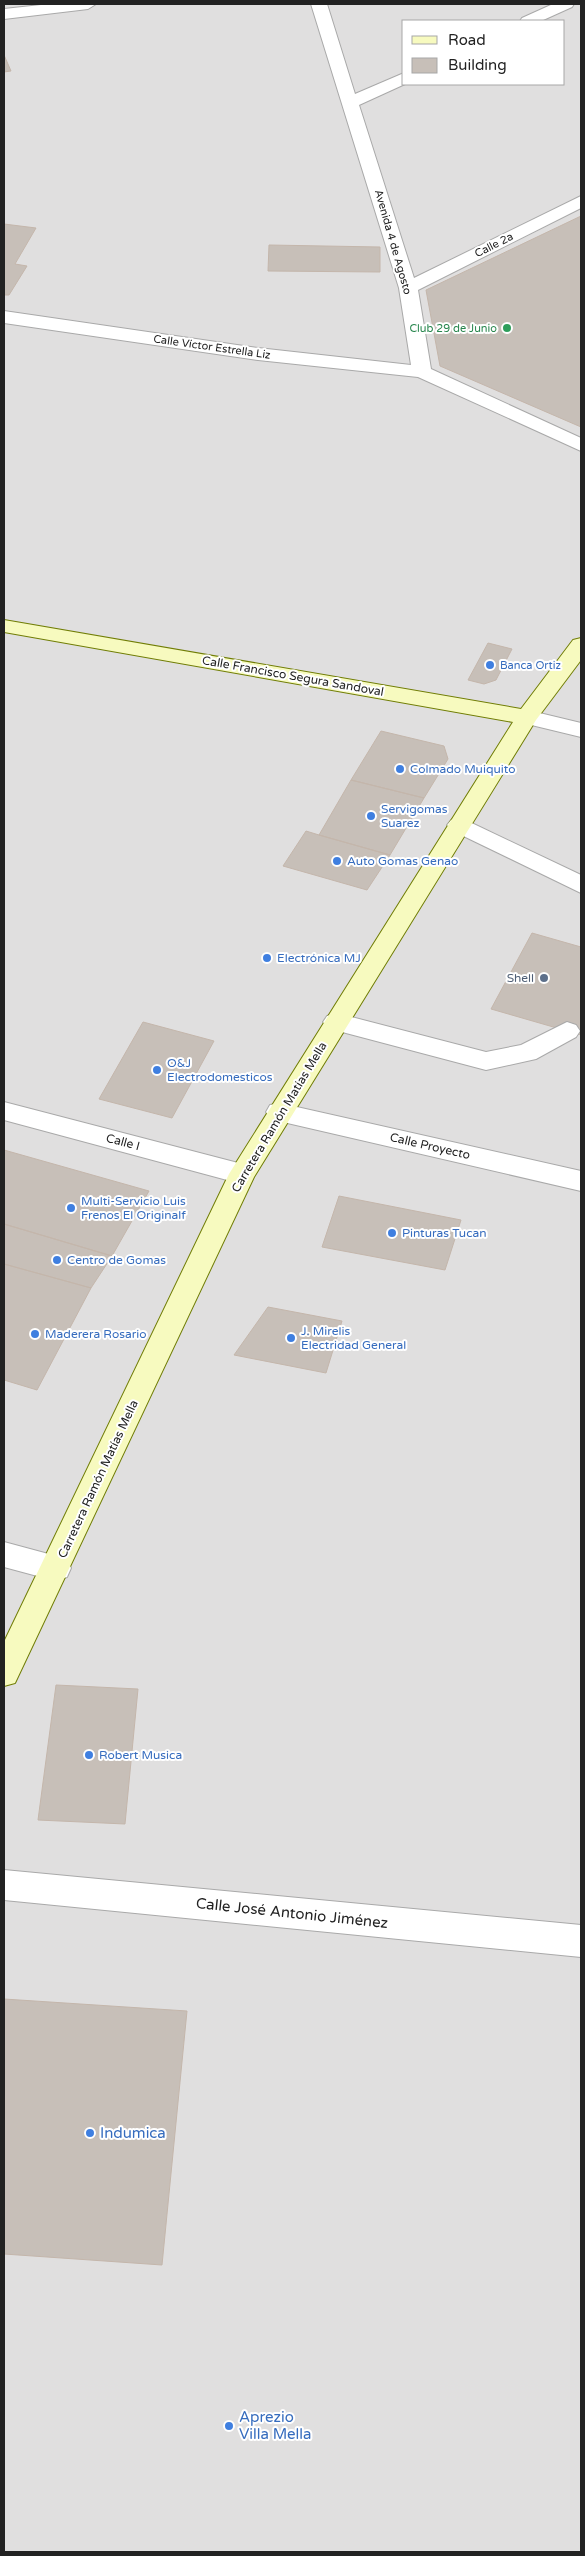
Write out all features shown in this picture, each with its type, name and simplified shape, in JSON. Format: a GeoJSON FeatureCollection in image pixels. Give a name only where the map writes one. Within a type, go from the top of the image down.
{"type":"FeatureCollection","features":[{"type":"Feature","properties":{"kind":"main road","name":"Calle Francisco Segura Sandoval"},"geometry":{"type":"LineString","coordinates":[[4,626],[528,716]]}},
{"type":"Feature","properties":{"kind":"main road","name":"Carretera Ramón Matías Mella"},"geometry":{"type":"LineString","coordinates":[[4,1673],[56,1568],[242,1174],[528,716],[581,645]]}},
{"type":"Feature","properties":{"kind":"street"},"geometry":{"type":"LineString","coordinates":[[4,14],[88,4]]}},
{"type":"Feature","properties":{"kind":"street","name":"Avenida 4 de Agosto"},"geometry":{"type":"LineString","coordinates":[[319,4],[408,288],[422,372]]}},
{"type":"Feature","properties":{"kind":"street"},"geometry":{"type":"LineString","coordinates":[[530,20],[566,4]]}},
{"type":"Feature","properties":{"kind":"street"},"geometry":{"type":"LineString","coordinates":[[351,102],[402,79]]}},
{"type":"Feature","properties":{"kind":"street","name":"Calle 2a"},"geometry":{"type":"LineString","coordinates":[[408,288],[581,201]]}},
{"type":"Feature","properties":{"kind":"street","name":"Calle Víctor Estrella Liz"},"geometry":{"type":"LineString","coordinates":[[4,317],[258,354],[422,372]]}},
{"type":"Feature","properties":{"kind":"street"},"geometry":{"type":"LineString","coordinates":[[422,372],[581,445]]}},
{"type":"Feature","properties":{"kind":"street","name":"Calle Francisco Segura Sandoval"},"geometry":{"type":"LineString","coordinates":[[528,716],[581,730]]}},
{"type":"Feature","properties":{"kind":"street"},"geometry":{"type":"LineString","coordinates":[[459,825],[581,885]]}},
{"type":"Feature","properties":{"kind":"street"},"geometry":{"type":"LineString","coordinates":[[336,1022],[486,1061],[527,1053],[567,1030]]}},
{"type":"Feature","properties":{"kind":"street","name":"Calle I"},"geometry":{"type":"LineString","coordinates":[[4,1111],[242,1174]]}},
{"type":"Feature","properties":{"kind":"street","name":"Calle Proyecto"},"geometry":{"type":"LineString","coordinates":[[279,1112],[581,1181]]}},
{"type":"Feature","properties":{"kind":"street"},"geometry":{"type":"LineString","coordinates":[[4,1555],[56,1568]]}},
{"type":"Feature","properties":{"kind":"street","name":"Calle José Antonio Jiménez"},"geometry":{"type":"LineString","coordinates":[[4,1885],[581,1941]]}},
{"type":"Feature","properties":{"kind":"shaded area"},"geometry":{"type":"Polygon","coordinates":[[[4,4],[581,4],[581,2552],[4,2552],[4,4]]]}},
{"type":"Feature","properties":{"kind":"building"},"geometry":{"type":"Polygon","coordinates":[[[4,55],[11,71],[4,72],[4,55]]]}},
{"type":"Feature","properties":{"kind":"building","name":"Club 29 de Junio"},"geometry":{"type":"Polygon","coordinates":[[[581,216],[581,427],[440,366],[426,290],[581,216]]]}},
{"type":"Feature","properties":{"kind":"building"},"geometry":{"type":"Polygon","coordinates":[[[4,224],[36,228],[15,264],[27,266],[9,295],[4,295],[4,224]]]}},
{"type":"Feature","properties":{"kind":"building"},"geometry":{"type":"Polygon","coordinates":[[[269,245],[380,247],[380,272],[268,271],[269,245]]]}},
{"type":"Feature","properties":{"kind":"building","name":"Banca Ortiz"},"geometry":{"type":"Polygon","coordinates":[[[488,643],[512,649],[496,680],[484,684],[468,680],[488,643]]]}},
{"type":"Feature","properties":{"kind":"building","name":"Colmado Muiquito"},"geometry":{"type":"Polygon","coordinates":[[[381,731],[444,746],[448,759],[424,798],[351,780],[381,731]]]}},
{"type":"Feature","properties":{"kind":"building","name":"Servigomas Suarez"},"geometry":{"type":"Polygon","coordinates":[[[351,780],[424,798],[390,855],[319,835],[351,780]]]}},
{"type":"Feature","properties":{"kind":"building","name":"Auto Gomas Genao"},"geometry":{"type":"Polygon","coordinates":[[[306,831],[390,855],[367,890],[283,866],[306,831]]]}},
{"type":"Feature","properties":{"kind":"building","name":"Shell"},"geometry":{"type":"Polygon","coordinates":[[[532,933],[581,947],[581,1035],[491,1009],[532,933]]]}},
{"type":"Feature","properties":{"kind":"building","name":"O&J Electrodomesticos"},"geometry":{"type":"Polygon","coordinates":[[[143,1022],[214,1041],[172,1118],[99,1099],[143,1022]]]}},
{"type":"Feature","properties":{"kind":"building","name":"Multi-Servicio Luis Frenos El Originalf"},"geometry":{"type":"Polygon","coordinates":[[[4,1150],[149,1191],[112,1256],[4,1224],[4,1150]]]}},
{"type":"Feature","properties":{"kind":"building","name":"Pinturas Tucan"},"geometry":{"type":"Polygon","coordinates":[[[339,1196],[461,1220],[445,1270],[322,1247],[339,1196]]]}},
{"type":"Feature","properties":{"kind":"building","name":"Centro de Gomas"},"geometry":{"type":"Polygon","coordinates":[[[4,1224],[112,1256],[91,1288],[4,1264],[4,1224]]]}},
{"type":"Feature","properties":{"kind":"building","name":"Maderera Rosario"},"geometry":{"type":"Polygon","coordinates":[[[4,1264],[91,1288],[37,1390],[4,1380],[4,1264]]]}},
{"type":"Feature","properties":{"kind":"building","name":"J. Mirelis Electridad General"},"geometry":{"type":"Polygon","coordinates":[[[268,1307],[342,1321],[326,1373],[234,1355],[268,1307]]]}},
{"type":"Feature","properties":{"kind":"building","name":"Robert Musica"},"geometry":{"type":"Polygon","coordinates":[[[56,1685],[138,1689],[125,1824],[38,1820],[56,1685]]]}},
{"type":"Feature","properties":{"kind":"building","name":"Indumica"},"geometry":{"type":"Polygon","coordinates":[[[4,1999],[187,2011],[162,2265],[4,2254],[4,1999]]]}},
{"type":"Feature","properties":{"kind":"place","name":"Club 29 de Junio"},"geometry":{"type":"Point","coordinates":[507,328]}},
{"type":"Feature","properties":{"kind":"place","name":"Banca Ortiz"},"geometry":{"type":"Point","coordinates":[490,665]}},
{"type":"Feature","properties":{"kind":"place","name":"Colmado Muiquito"},"geometry":{"type":"Point","coordinates":[400,769]}},
{"type":"Feature","properties":{"kind":"place","name":"Servigomas Suarez"},"geometry":{"type":"Point","coordinates":[371,816]}},
{"type":"Feature","properties":{"kind":"place","name":"Auto Gomas Genao"},"geometry":{"type":"Point","coordinates":[337,861]}},
{"type":"Feature","properties":{"kind":"place","name":"Electrónica MJ"},"geometry":{"type":"Point","coordinates":[267,958]}},
{"type":"Feature","properties":{"kind":"place","name":"Shell"},"geometry":{"type":"Point","coordinates":[544,978]}},
{"type":"Feature","properties":{"kind":"place","name":"O&J Electrodomesticos"},"geometry":{"type":"Point","coordinates":[157,1070]}},
{"type":"Feature","properties":{"kind":"place","name":"Multi-Servicio Luis Frenos El Originalf"},"geometry":{"type":"Point","coordinates":[71,1208]}},
{"type":"Feature","properties":{"kind":"place","name":"Pinturas Tucan"},"geometry":{"type":"Point","coordinates":[392,1233]}},
{"type":"Feature","properties":{"kind":"place","name":"Centro de Gomas"},"geometry":{"type":"Point","coordinates":[57,1260]}},
{"type":"Feature","properties":{"kind":"place","name":"Maderera Rosario"},"geometry":{"type":"Point","coordinates":[35,1334]}},
{"type":"Feature","properties":{"kind":"place","name":"J. Mirelis Electridad General"},"geometry":{"type":"Point","coordinates":[291,1338]}},
{"type":"Feature","properties":{"kind":"place","name":"Robert Musica"},"geometry":{"type":"Point","coordinates":[89,1755]}},
{"type":"Feature","properties":{"kind":"place","name":"Indumica"},"geometry":{"type":"Point","coordinates":[90,2133]}},
{"type":"Feature","properties":{"kind":"place","name":"Aprezio Villa Mella"},"geometry":{"type":"Point","coordinates":[229,2426]}}]}
